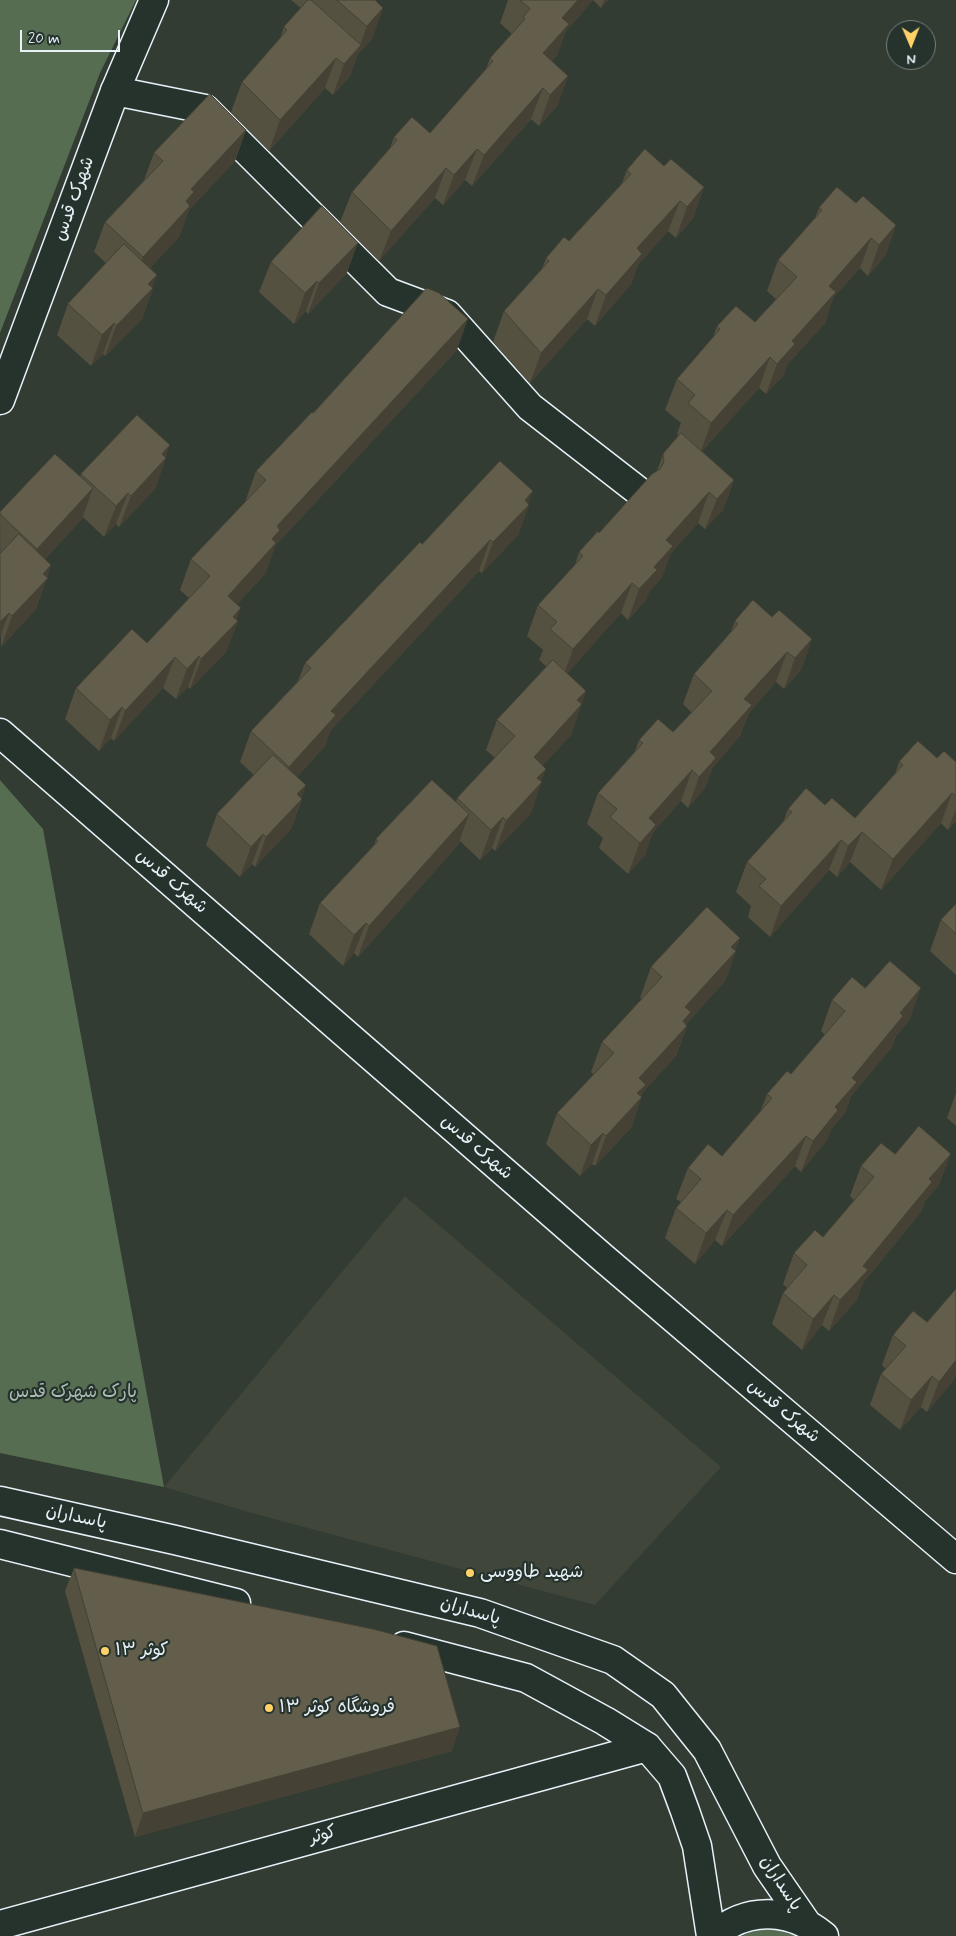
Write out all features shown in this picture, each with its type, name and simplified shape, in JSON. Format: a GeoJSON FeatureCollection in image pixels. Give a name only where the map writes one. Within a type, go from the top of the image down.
{"type":"FeatureCollection","features":[{"type":"Feature","properties":{"kind":"street","name":"شهرک قدس"},"geometry":{"type":"LineString","coordinates":[[0,400],[115,91],[154,0]]}},
{"type":"Feature","properties":{"kind":"street"},"geometry":{"type":"LineString","coordinates":[[115,91],[205,109],[388,292],[447,314],[530,407],[637,490]]}},
{"type":"Feature","properties":{"kind":"street","name":"شهرک قدس"},"geometry":{"type":"LineString","coordinates":[[0,733],[602,1257],[956,1559]]}},
{"type":"Feature","properties":{"kind":"street","name":"پاسداران"},"geometry":{"type":"LineString","coordinates":[[0,1501],[182,1541],[480,1613],[613,1660],[663,1695],[706,1750],[767,1866],[815,1930]]}},
{"type":"Feature","properties":{"kind":"street"},"geometry":{"type":"LineString","coordinates":[[0,1544],[257,1608]]}},
{"type":"Feature","properties":{"kind":"street"},"geometry":{"type":"LineString","coordinates":[[382,1641],[526,1678],[605,1721],[647,1747],[672,1776],[685,1810],[696,1846],[712,1936],[724,1927],[749,1916],[777,1914],[815,1930]]}},
{"type":"Feature","properties":{"kind":"street","name":"کوثر"},"geometry":{"type":"LineString","coordinates":[[0,1925],[647,1747]]}},
{"type":"Feature","properties":{"kind":"shaded area"},"geometry":{"type":"Polygon","coordinates":[[[405,1196],[721,1467],[595,1605],[252,1513],[164,1487],[405,1196]]]}},
{"type":"Feature","properties":{"kind":"green space"},"geometry":{"type":"Polygon","coordinates":[[[0,0],[136,0],[100,73],[0,333],[0,0]]]}},
{"type":"Feature","properties":{"kind":"green space","name":"پارک شهرک قدس"},"geometry":{"type":"Polygon","coordinates":[[[0,780],[43,829],[164,1487],[0,1453],[0,780]]]}},
{"type":"Feature","properties":{"kind":"green space"},"geometry":{"type":"Polygon","coordinates":[[[773,1929],[797,1936],[742,1936],[753,1931],[773,1929]]]}},
{"type":"Feature","properties":{"kind":"building"},"geometry":{"type":"Polygon","coordinates":[[[308,0],[311,0],[361,45],[344,64],[336,58],[280,120],[242,82],[287,30],[284,27],[308,0]]]}},
{"type":"Feature","properties":{"kind":"building"},"geometry":{"type":"Polygon","coordinates":[[[337,0],[375,0],[383,8],[367,26],[337,0]]]}},
{"type":"Feature","properties":{"kind":"building"},"geometry":{"type":"Polygon","coordinates":[[[520,0],[578,0],[562,18],[569,24],[543,53],[568,76],[550,95],[543,88],[484,155],[477,149],[454,175],[446,168],[391,231],[352,192],[397,140],[394,137],[412,117],[430,133],[493,61],[490,58],[525,19],[523,17],[530,9],[520,0]]]}},
{"type":"Feature","properties":{"kind":"building"},"geometry":{"type":"Polygon","coordinates":[[[210,94],[246,130],[191,189],[194,192],[186,201],[190,206],[143,257],[105,222],[163,161],[154,153],[210,94]]]}},
{"type":"Feature","properties":{"kind":"building"},"geometry":{"type":"Polygon","coordinates":[[[645,149],[664,166],[671,159],[704,187],[687,207],[680,201],[637,248],[642,254],[606,295],[598,289],[541,353],[504,311],[549,261],[546,258],[564,237],[569,241],[631,174],[627,170],[645,149]]]}},
{"type":"Feature","properties":{"kind":"building"},"geometry":{"type":"Polygon","coordinates":[[[837,187],[856,203],[863,196],[896,225],[879,245],[871,238],[829,286],[836,292],[792,341],[795,344],[777,364],[770,357],[711,423],[688,403],[695,395],[677,379],[720,329],[717,326],[736,306],[755,322],[797,277],[778,260],[822,210],[819,208],[837,187]]]}},
{"type":"Feature","properties":{"kind":"building"},"geometry":{"type":"Polygon","coordinates":[[[322,206],[358,243],[319,283],[317,281],[305,293],[271,262],[322,206]]]}},
{"type":"Feature","properties":{"kind":"building"},"geometry":{"type":"Polygon","coordinates":[[[124,244],[157,275],[148,284],[153,288],[116,326],[114,323],[102,335],[68,304],[124,244]]]}},
{"type":"Feature","properties":{"kind":"building"},"geometry":{"type":"Polygon","coordinates":[[[427,288],[439,293],[468,319],[277,526],[280,530],[272,539],[276,543],[228,596],[241,608],[233,617],[238,621],[201,659],[199,656],[187,669],[175,657],[125,711],[122,707],[110,720],[76,688],[132,629],[147,643],[210,576],[191,559],[266,480],[256,471],[313,413],[427,288]]]}},
{"type":"Feature","properties":{"kind":"building"},"geometry":{"type":"Polygon","coordinates":[[[137,415],[170,445],[162,454],[166,458],[131,496],[128,493],[116,506],[81,474],[137,415]]]}},
{"type":"Feature","properties":{"kind":"building"},"geometry":{"type":"Polygon","coordinates":[[[681,433],[734,480],[717,499],[709,492],[666,540],[673,546],[654,567],[657,570],[639,589],[632,583],[573,649],[550,629],[557,622],[538,605],[583,556],[579,552],[598,531],[599,533],[652,474],[660,469],[664,462],[663,454],[681,433]]]}},
{"type":"Feature","properties":{"kind":"building"},"geometry":{"type":"Polygon","coordinates":[[[55,454],[93,488],[37,549],[0,512],[55,454]]]}},
{"type":"Feature","properties":{"kind":"building"},"geometry":{"type":"Polygon","coordinates":[[[500,461],[533,491],[525,500],[529,505],[493,542],[490,540],[331,711],[336,715],[289,767],[251,731],[311,668],[305,663],[420,542],[422,544],[500,461]]]}},
{"type":"Feature","properties":{"kind":"building"},"geometry":{"type":"Polygon","coordinates":[[[19,534],[51,565],[43,574],[48,578],[12,616],[9,613],[0,622],[0,554],[19,534]]]}},
{"type":"Feature","properties":{"kind":"building"},"geometry":{"type":"Polygon","coordinates":[[[753,600],[772,617],[779,610],[812,639],[795,658],[787,652],[744,699],[752,705],[710,752],[716,758],[699,777],[692,770],[649,818],[656,825],[640,843],[610,817],[617,809],[598,793],[643,743],[639,740],[658,719],[673,732],[712,691],[694,674],[738,624],[735,621],[753,600]]]}},
{"type":"Feature","properties":{"kind":"building"},"geometry":{"type":"Polygon","coordinates":[[[553,660],[586,691],[577,700],[582,704],[534,757],[546,769],[537,778],[542,782],[506,821],[503,817],[491,830],[457,798],[515,736],[497,720],[553,660]]]}},
{"type":"Feature","properties":{"kind":"building"},"geometry":{"type":"Polygon","coordinates":[[[918,741],[937,758],[944,751],[956,762],[956,796],[952,793],[893,859],[862,832],[848,846],[841,840],[781,906],[759,886],[766,879],[747,862],[792,812],[788,809],[806,788],[825,805],[832,798],[855,818],[903,765],[899,762],[918,741]]]}},
{"type":"Feature","properties":{"kind":"building"},"geometry":{"type":"Polygon","coordinates":[[[273,755],[306,785],[297,794],[302,799],[266,837],[263,834],[251,847],[217,814],[273,755]]]}},
{"type":"Feature","properties":{"kind":"building"},"geometry":{"type":"Polygon","coordinates":[[[432,780],[469,814],[369,926],[366,923],[354,935],[320,903],[378,841],[376,839],[432,780]]]}},
{"type":"Feature","properties":{"kind":"building"},"geometry":{"type":"Polygon","coordinates":[[[956,904],[956,934],[941,920],[956,904]]]}},
{"type":"Feature","properties":{"kind":"building"},"geometry":{"type":"Polygon","coordinates":[[[707,907],[740,938],[731,947],[736,951],[685,1007],[691,1012],[683,1021],[687,1026],[639,1078],[646,1085],[637,1093],[642,1097],[606,1136],[603,1133],[591,1145],[557,1113],[614,1053],[602,1042],[662,977],[651,967],[707,907]]]}},
{"type":"Feature","properties":{"kind":"building"},"geometry":{"type":"Polygon","coordinates":[[[890,961],[921,988],[900,1013],[903,1016],[852,1078],[857,1082],[835,1107],[838,1110],[813,1141],[806,1136],[733,1215],[727,1210],[706,1233],[676,1208],[701,1179],[688,1168],[708,1144],[722,1156],[772,1098],[767,1094],[787,1071],[791,1074],[845,1011],[832,1000],[852,977],[865,988],[890,961]]]}},
{"type":"Feature","properties":{"kind":"building"},"geometry":{"type":"Polygon","coordinates":[[[919,1126],[951,1154],[929,1179],[932,1182],[863,1266],[868,1270],[840,1300],[834,1295],[813,1319],[783,1293],[807,1265],[794,1253],[815,1230],[823,1237],[874,1177],[861,1166],[881,1143],[895,1154],[919,1126]]]}},
{"type":"Feature","properties":{"kind":"building"},"geometry":{"type":"Polygon","coordinates":[[[956,1289],[956,1360],[939,1382],[932,1376],[911,1400],[881,1374],[906,1346],[893,1335],[913,1311],[927,1322],[956,1289]]]}},
{"type":"Feature","properties":{"kind":"building","name":"فروشگاه کوثر ۱۳"},"geometry":{"type":"Polygon","coordinates":[[[74,1568],[373,1629],[437,1646],[460,1727],[143,1813],[74,1568]]]}},
{"type":"Feature","properties":{"kind":"place","name":"شهید طاووسی"},"geometry":{"type":"Point","coordinates":[470,1573]}},
{"type":"Feature","properties":{"kind":"place","name":"کوثر ۱۳"},"geometry":{"type":"Point","coordinates":[105,1651]}},
{"type":"Feature","properties":{"kind":"place","name":"فروشگاه کوثر ۱۳"},"geometry":{"type":"Point","coordinates":[269,1708]}}]}
